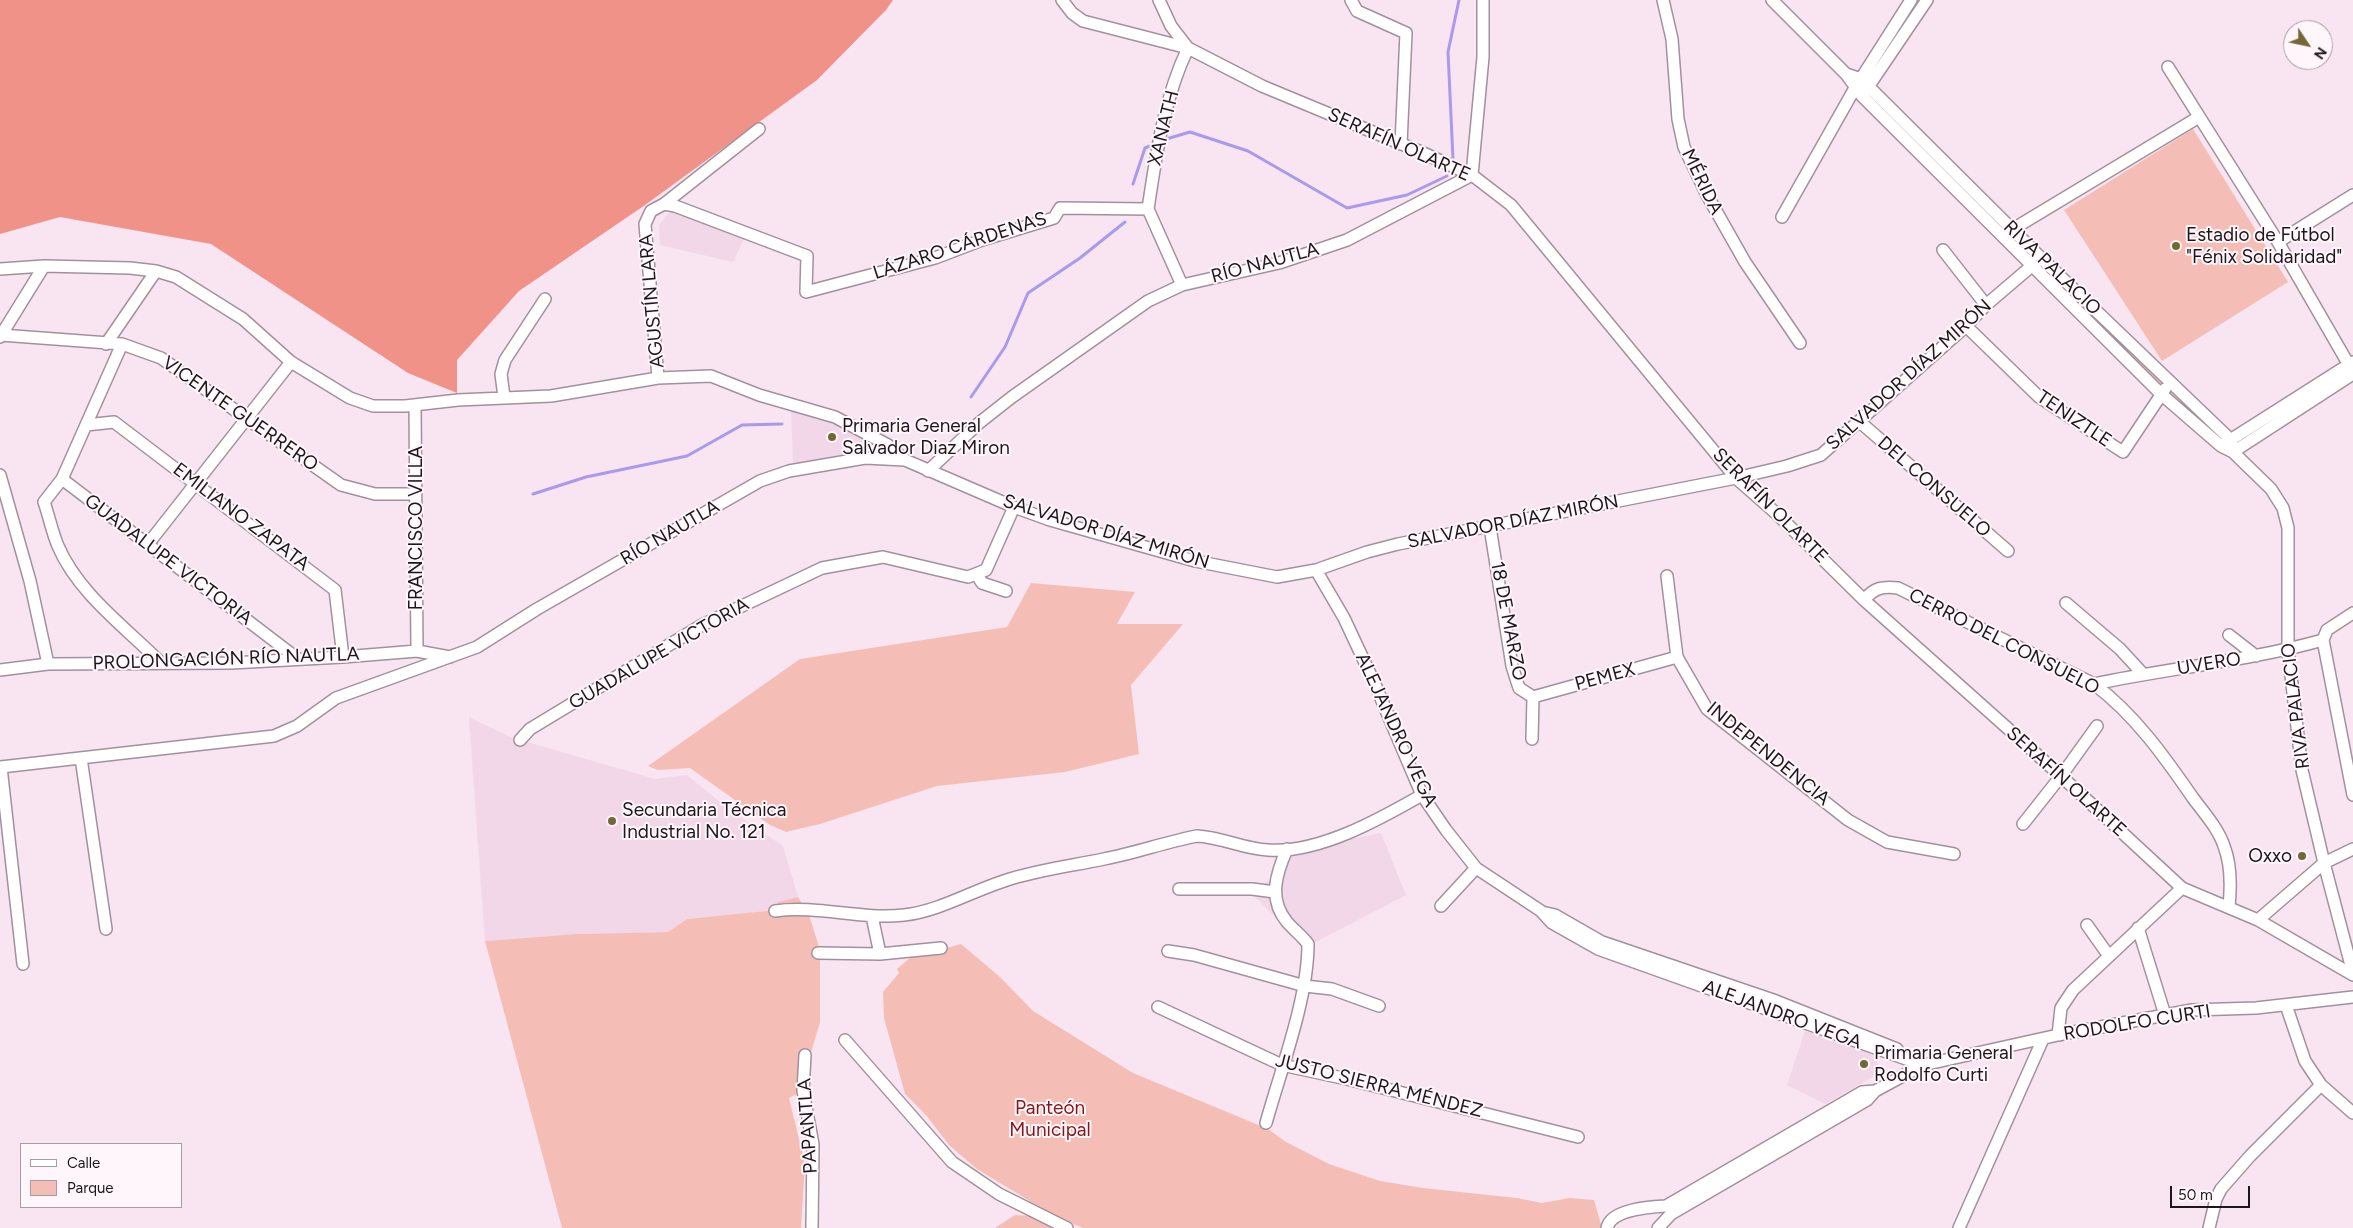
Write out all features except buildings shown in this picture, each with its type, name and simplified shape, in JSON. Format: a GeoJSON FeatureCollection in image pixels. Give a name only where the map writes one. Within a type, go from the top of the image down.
{"type":"FeatureCollection","features":[{"type":"Feature","properties":{"kind":"street"},"geometry":{"type":"LineString","coordinates":[[1062,0],[1072,13],[1083,21],[1188,48]]}},
{"type":"Feature","properties":{"kind":"street","name":"SERAFÍN OLARTE"},"geometry":{"type":"LineString","coordinates":[[1159,0],[1170,26],[1188,48],[1262,86],[1472,175],[1511,205],[1736,478],[1778,515],[1864,600],[2061,776],[2182,888],[2258,920],[2353,974]]}},
{"type":"Feature","properties":{"kind":"street"},"geometry":{"type":"LineString","coordinates":[[1351,0],[1357,11],[1406,33],[1401,144]]}},
{"type":"Feature","properties":{"kind":"street"},"geometry":{"type":"LineString","coordinates":[[1472,175],[1483,57],[1483,0]]}},
{"type":"Feature","properties":{"kind":"street","name":"MÉRIDA"},"geometry":{"type":"LineString","coordinates":[[1663,0],[1672,39],[1678,119],[1684,147],[1707,196],[1745,262],[1800,343]]}},
{"type":"Feature","properties":{"kind":"street","name":"RIVA PALACIO"},"geometry":{"type":"LineString","coordinates":[[1772,0],[1846,74],[2012,229],[2037,262],[2161,394],[2228,446]]}},
{"type":"Feature","properties":{"kind":"street"},"geometry":{"type":"LineString","coordinates":[[1782,217],[1862,88],[1911,0]]}},
{"type":"Feature","properties":{"kind":"street"},"geometry":{"type":"LineString","coordinates":[[1862,88],[1927,0]]}},
{"type":"Feature","properties":{"kind":"street","name":"XANATH"},"geometry":{"type":"LineString","coordinates":[[1148,209],[1156,150],[1181,62],[1188,48]]}},
{"type":"Feature","properties":{"kind":"street"},"geometry":{"type":"LineString","coordinates":[[2168,67],[2278,242],[2352,368],[2228,446]]}},
{"type":"Feature","properties":{"kind":"street","name":"RIVA PALACIO"},"geometry":{"type":"LineString","coordinates":[[1862,88],[2002,235],[2037,262],[2170,382],[2228,446],[2271,489],[2283,508],[2288,528],[2288,650],[2302,770],[2353,974]]}},
{"type":"Feature","properties":{"kind":"street"},"geometry":{"type":"LineString","coordinates":[[2002,235],[2199,117]]}},
{"type":"Feature","properties":{"kind":"street","name":"AGUSTÍN LARA"},"geometry":{"type":"LineString","coordinates":[[658,378],[645,224],[651,211],[664,204],[758,128]]}},
{"type":"Feature","properties":{"kind":"street","name":"RÍO NAUTLA"},"geometry":{"type":"LineString","coordinates":[[928,471],[979,423],[1012,397],[1148,301],[1182,284],[1279,263],[1347,240],[1472,175]]}},
{"type":"Feature","properties":{"kind":"street"},"geometry":{"type":"LineString","coordinates":[[2278,242],[2353,195]]}},
{"type":"Feature","properties":{"kind":"street","name":"LÁZARO CÁRDENAS"},"geometry":{"type":"LineString","coordinates":[[664,204],[675,206],[807,256],[806,292],[935,258],[982,240],[1054,218],[1060,208],[1148,209]]}},
{"type":"Feature","properties":{"kind":"street"},"geometry":{"type":"LineString","coordinates":[[1148,209],[1182,284]]}},
{"type":"Feature","properties":{"kind":"street"},"geometry":{"type":"LineString","coordinates":[[1943,250],[1986,304]]}},
{"type":"Feature","properties":{"kind":"street","name":"SALVADOR DÍAZ MIRÓN"},"geometry":{"type":"LineString","coordinates":[[0,269],[44,266],[130,268],[156,271],[176,277],[214,299],[243,319],[291,362],[350,398],[372,406],[415,405],[504,397],[551,396],[658,378],[710,376],[759,395],[836,417],[888,445],[905,460],[1014,507],[1050,520],[1195,561],[1277,577],[1316,570],[1366,552],[1398,544],[1736,478],[1787,466],[1821,455],[1966,326],[1986,304],[2037,262]]}},
{"type":"Feature","properties":{"kind":"street"},"geometry":{"type":"LineString","coordinates":[[1,336],[44,266]]}},
{"type":"Feature","properties":{"kind":"street"},"geometry":{"type":"LineString","coordinates":[[106,344],[156,271]]}},
{"type":"Feature","properties":{"kind":"street"},"geometry":{"type":"LineString","coordinates":[[504,397],[501,374],[504,360],[545,299]]}},
{"type":"Feature","properties":{"kind":"street","name":"TENIZTLE"},"geometry":{"type":"LineString","coordinates":[[1966,326],[2039,397],[2123,452],[2170,382]]}},
{"type":"Feature","properties":{"kind":"street","name":"VICENTE GUERRERO"},"geometry":{"type":"LineString","coordinates":[[1,336],[122,344],[161,358],[341,485],[375,494],[415,494]]}},
{"type":"Feature","properties":{"kind":"street"},"geometry":{"type":"LineString","coordinates":[[122,344],[62,479],[44,502],[58,546],[80,582],[160,662]]}},
{"type":"Feature","properties":{"kind":"street"},"geometry":{"type":"LineString","coordinates":[[148,544],[291,362]]}},
{"type":"Feature","properties":{"kind":"street","name":"FRANCISCO VILLA"},"geometry":{"type":"LineString","coordinates":[[415,405],[417,651]]}},
{"type":"Feature","properties":{"kind":"street","name":"EMILIANO ZAPATA"},"geometry":{"type":"LineString","coordinates":[[86,425],[114,422],[196,482],[335,590],[343,657]]}},
{"type":"Feature","properties":{"kind":"street","name":"DEL CONSUELO"},"geometry":{"type":"LineString","coordinates":[[1860,422],[2008,551]]}},
{"type":"Feature","properties":{"kind":"street","name":"RÍO NAUTLA"},"geometry":{"type":"LineString","coordinates":[[23,964],[1,767],[274,736],[298,726],[336,698],[477,647],[537,609],[760,481],[789,472],[865,458],[905,460]]}},
{"type":"Feature","properties":{"kind":"street"},"geometry":{"type":"LineString","coordinates":[[0,475],[30,582],[48,664]]}},
{"type":"Feature","properties":{"kind":"street","name":"GUADALUPE VICTORIA"},"geometry":{"type":"LineString","coordinates":[[62,479],[298,659]]}},
{"type":"Feature","properties":{"kind":"street"},"geometry":{"type":"LineString","coordinates":[[1006,591],[982,583],[977,575],[986,570],[1014,507]]}},
{"type":"Feature","properties":{"kind":"street","name":"18 DE MARZO"},"geometry":{"type":"LineString","coordinates":[[1490,527],[1512,666],[1519,688],[1533,697],[1532,738]]}},
{"type":"Feature","properties":{"kind":"street","name":"GUADALUPE VICTORIA"},"geometry":{"type":"LineString","coordinates":[[520,740],[530,730],[702,625],[822,568],[883,557],[968,577],[977,575]]}},
{"type":"Feature","properties":{"kind":"street","name":"ALEJANDRO VEGA"},"geometry":{"type":"LineString","coordinates":[[1316,570],[1344,618],[1374,682],[1422,796],[1476,868],[1541,911],[1552,923],[1600,946],[1774,1006],[1923,1066]]}},
{"type":"Feature","properties":{"kind":"street","name":"INDEPENDENCIA"},"geometry":{"type":"LineString","coordinates":[[1667,576],[1677,658],[1707,709],[1848,820],[1887,842],[1954,854]]}},
{"type":"Feature","properties":{"kind":"street","name":"CERRO DEL CONSUELO"},"geometry":{"type":"LineString","coordinates":[[1864,600],[1870,593],[1883,586],[1898,588],[2094,684],[2116,700],[2138,723],[2215,828],[2224,846],[2229,866],[2230,892],[2228,906]]}},
{"type":"Feature","properties":{"kind":"street"},"geometry":{"type":"LineString","coordinates":[[2066,603],[2120,649],[2143,674]]}},
{"type":"Feature","properties":{"kind":"street"},"geometry":{"type":"LineString","coordinates":[[2353,613],[2327,630],[2323,640],[2353,795]]}},
{"type":"Feature","properties":{"kind":"street"},"geometry":{"type":"LineString","coordinates":[[2229,635],[2256,656]]}},
{"type":"Feature","properties":{"kind":"street","name":"UVERO"},"geometry":{"type":"LineString","coordinates":[[2094,684],[2288,650],[2323,640]]}},
{"type":"Feature","properties":{"kind":"street","name":"PROLONGACIÓN RÍO NAUTLA"},"geometry":{"type":"LineString","coordinates":[[0,670],[48,664],[231,663],[417,651],[451,657]]}},
{"type":"Feature","properties":{"kind":"street","name":"PEMEX"},"geometry":{"type":"LineString","coordinates":[[1533,697],[1677,658]]}},
{"type":"Feature","properties":{"kind":"street"},"geometry":{"type":"LineString","coordinates":[[2022,824],[2061,776],[2097,726]]}},
{"type":"Feature","properties":{"kind":"street"},"geometry":{"type":"LineString","coordinates":[[81,758],[106,930]]}},
{"type":"Feature","properties":{"kind":"street"},"geometry":{"type":"LineString","coordinates":[[775,910],[825,910],[872,916],[903,916],[940,907],[950,901],[1006,880],[1107,859],[1197,836],[1212,837],[1269,850],[1288,849],[1331,840],[1374,822],[1422,796]]}},
{"type":"Feature","properties":{"kind":"street"},"geometry":{"type":"LineString","coordinates":[[1266,1123],[1305,986],[1308,944],[1286,921],[1276,905],[1278,869],[1288,849]]}},
{"type":"Feature","properties":{"kind":"street"},"geometry":{"type":"LineString","coordinates":[[2258,920],[2324,863],[2353,849]]}},
{"type":"Feature","properties":{"kind":"street"},"geometry":{"type":"LineString","coordinates":[[1441,906],[1476,868]]}},
{"type":"Feature","properties":{"kind":"street"},"geometry":{"type":"LineString","coordinates":[[2058,1036],[2061,1008],[2073,990],[2182,888]]}},
{"type":"Feature","properties":{"kind":"street"},"geometry":{"type":"LineString","coordinates":[[1179,889],[1252,889],[1276,892]]}},
{"type":"Feature","properties":{"kind":"street"},"geometry":{"type":"LineString","coordinates":[[872,916],[880,954]]}},
{"type":"Feature","properties":{"kind":"street"},"geometry":{"type":"LineString","coordinates":[[2087,925],[2109,956]]}},
{"type":"Feature","properties":{"kind":"street"},"geometry":{"type":"LineString","coordinates":[[2138,928],[2165,1015]]}},
{"type":"Feature","properties":{"kind":"street"},"geometry":{"type":"LineString","coordinates":[[818,953],[880,954],[941,948]]}},
{"type":"Feature","properties":{"kind":"street"},"geometry":{"type":"LineString","coordinates":[[1168,951],[1194,955],[1305,986],[1332,989],[1379,1006]]}},
{"type":"Feature","properties":{"kind":"street","name":"RODOLFO CURTI"},"geometry":{"type":"LineString","coordinates":[[1669,1210],[1866,1100],[1875,1091],[1923,1066],[2058,1036],[2192,1010],[2286,1005],[2353,997]]}},
{"type":"Feature","properties":{"kind":"street"},"geometry":{"type":"LineString","coordinates":[[2286,1005],[2305,1060],[2320,1085],[2353,1112]]}},
{"type":"Feature","properties":{"kind":"street","name":"JUSTO SIERRA MÉNDEZ"},"geometry":{"type":"LineString","coordinates":[[1158,1007],[1282,1065],[1347,1079],[1578,1137]]}},
{"type":"Feature","properties":{"kind":"street"},"geometry":{"type":"LineString","coordinates":[[845,1040],[952,1162],[999,1194],[1067,1228]]}},
{"type":"Feature","properties":{"kind":"street"},"geometry":{"type":"LineString","coordinates":[[1959,1228],[2043,1040]]}},
{"type":"Feature","properties":{"kind":"street","name":"PAPANTLA"},"geometry":{"type":"LineString","coordinates":[[805,1055],[803,1091],[813,1144],[812,1228]]}},
{"type":"Feature","properties":{"kind":"street"},"geometry":{"type":"LineString","coordinates":[[2209,1228],[2220,1190],[2250,1156],[2320,1085]]}},
{"type":"Feature","properties":{"kind":"street"},"geometry":{"type":"LineString","coordinates":[[1607,1228],[1608,1224],[1615,1217],[1639,1208],[1669,1210],[1658,1228]]}},
{"type":"Feature","properties":{"kind":"shaded area"},"geometry":{"type":"Polygon","coordinates":[[[0,0],[893,0],[886,10],[817,80],[645,205],[519,291],[457,360],[457,393],[408,373],[211,244],[60,217],[0,234],[0,0]]]}},
{"type":"Feature","properties":{"kind":"shaded area"},"geometry":{"type":"Polygon","coordinates":[[[681,210],[745,237],[733,262],[660,245],[659,225],[668,214],[681,210]]]}},
{"type":"Feature","properties":{"kind":"shaded area"},"geometry":{"type":"Polygon","coordinates":[[[791,407],[832,418],[878,442],[878,450],[793,464],[791,407]]]}},
{"type":"Feature","properties":{"kind":"shaded area","name":"Secundaria Técnica Industrial No. 121"},"geometry":{"type":"Polygon","coordinates":[[[469,717],[510,737],[655,779],[687,775],[726,807],[783,846],[798,897],[778,902],[775,910],[687,919],[668,932],[577,934],[485,941],[469,717]]]}},
{"type":"Feature","properties":{"kind":"shaded area"},"geometry":{"type":"Polygon","coordinates":[[[1381,833],[1406,895],[1306,947],[1250,892],[1279,875],[1287,852],[1381,833]]]}},
{"type":"Feature","properties":{"kind":"shaded area"},"geometry":{"type":"Polygon","coordinates":[[[1805,1031],[1877,1052],[1878,1074],[1825,1104],[1787,1085],[1805,1031]]]}},
{"type":"Feature","properties":{"kind":"green space","name":"Estadio de Fútbol \"Fénix Solidaridad\""},"geometry":{"type":"Polygon","coordinates":[[[2193,129],[2288,282],[2162,361],[2064,210],[2193,129]]]}},
{"type":"Feature","properties":{"kind":"green space"},"geometry":{"type":"Polygon","coordinates":[[[2050,275],[2216,433],[2216,436],[2049,278],[2050,275]]]}},
{"type":"Feature","properties":{"kind":"green space"},"geometry":{"type":"Polygon","coordinates":[[[1031,583],[1135,592],[1117,624],[1183,624],[1131,685],[1139,754],[1065,772],[937,786],[820,824],[786,832],[770,825],[690,768],[658,770],[648,766],[800,659],[1007,627],[1031,583]]]}},
{"type":"Feature","properties":{"kind":"green space"},"geometry":{"type":"Polygon","coordinates":[[[798,897],[809,915],[820,950],[820,1022],[799,1093],[789,1098],[805,1164],[801,1228],[562,1228],[485,941],[577,934],[668,932],[687,919],[775,910],[778,902],[798,897]]]}},
{"type":"Feature","properties":{"kind":"green space","name":"Panteón Municipal"},"geometry":{"type":"Polygon","coordinates":[[[961,944],[1000,977],[1033,1011],[1133,1073],[1268,1129],[1286,1142],[1329,1164],[1380,1181],[1423,1188],[1517,1198],[1542,1203],[1570,1198],[1594,1200],[1602,1228],[1083,1228],[1056,1217],[977,1169],[949,1145],[926,1115],[905,1094],[884,1018],[883,992],[899,973],[897,969],[918,951],[936,951],[961,944]]]}},
{"type":"Feature","properties":{"kind":"green space"},"geometry":{"type":"Polygon","coordinates":[[[1015,1215],[1031,1216],[1059,1228],[995,1228],[1015,1215]]]}},
{"type":"Feature","properties":{"kind":"waterway"},"geometry":{"type":"LineString","coordinates":[[1453,159],[1448,52],[1459,0]]}},
{"type":"Feature","properties":{"kind":"waterway"},"geometry":{"type":"LineString","coordinates":[[1163,140],[1190,132],[1248,151],[1347,208],[1407,195],[1447,176]]}},
{"type":"Feature","properties":{"kind":"waterway"},"geometry":{"type":"LineString","coordinates":[[1133,184],[1145,148],[1155,144]]}},
{"type":"Feature","properties":{"kind":"waterway"},"geometry":{"type":"LineString","coordinates":[[971,397],[1005,347],[1028,293],[1080,258],[1125,222]]}},
{"type":"Feature","properties":{"kind":"waterway"},"geometry":{"type":"LineString","coordinates":[[533,494],[586,477],[687,456],[742,425],[782,424]]}},
{"type":"Feature","properties":{"kind":"place","name":"Estadio de Fútbol \"Fénix Solidaridad\""},"geometry":{"type":"Point","coordinates":[2176,246]}},
{"type":"Feature","properties":{"kind":"place","name":"Primaria General Salvador Diaz Miron"},"geometry":{"type":"Point","coordinates":[832,437]}},
{"type":"Feature","properties":{"kind":"place","name":"Secundaria Técnica Industrial No. 121"},"geometry":{"type":"Point","coordinates":[612,821]}},
{"type":"Feature","properties":{"kind":"place","name":"Oxxo"},"geometry":{"type":"Point","coordinates":[2302,856]}},
{"type":"Feature","properties":{"kind":"place","name":"Primaria General Rodolfo Curti"},"geometry":{"type":"Point","coordinates":[1864,1064]}}]}
